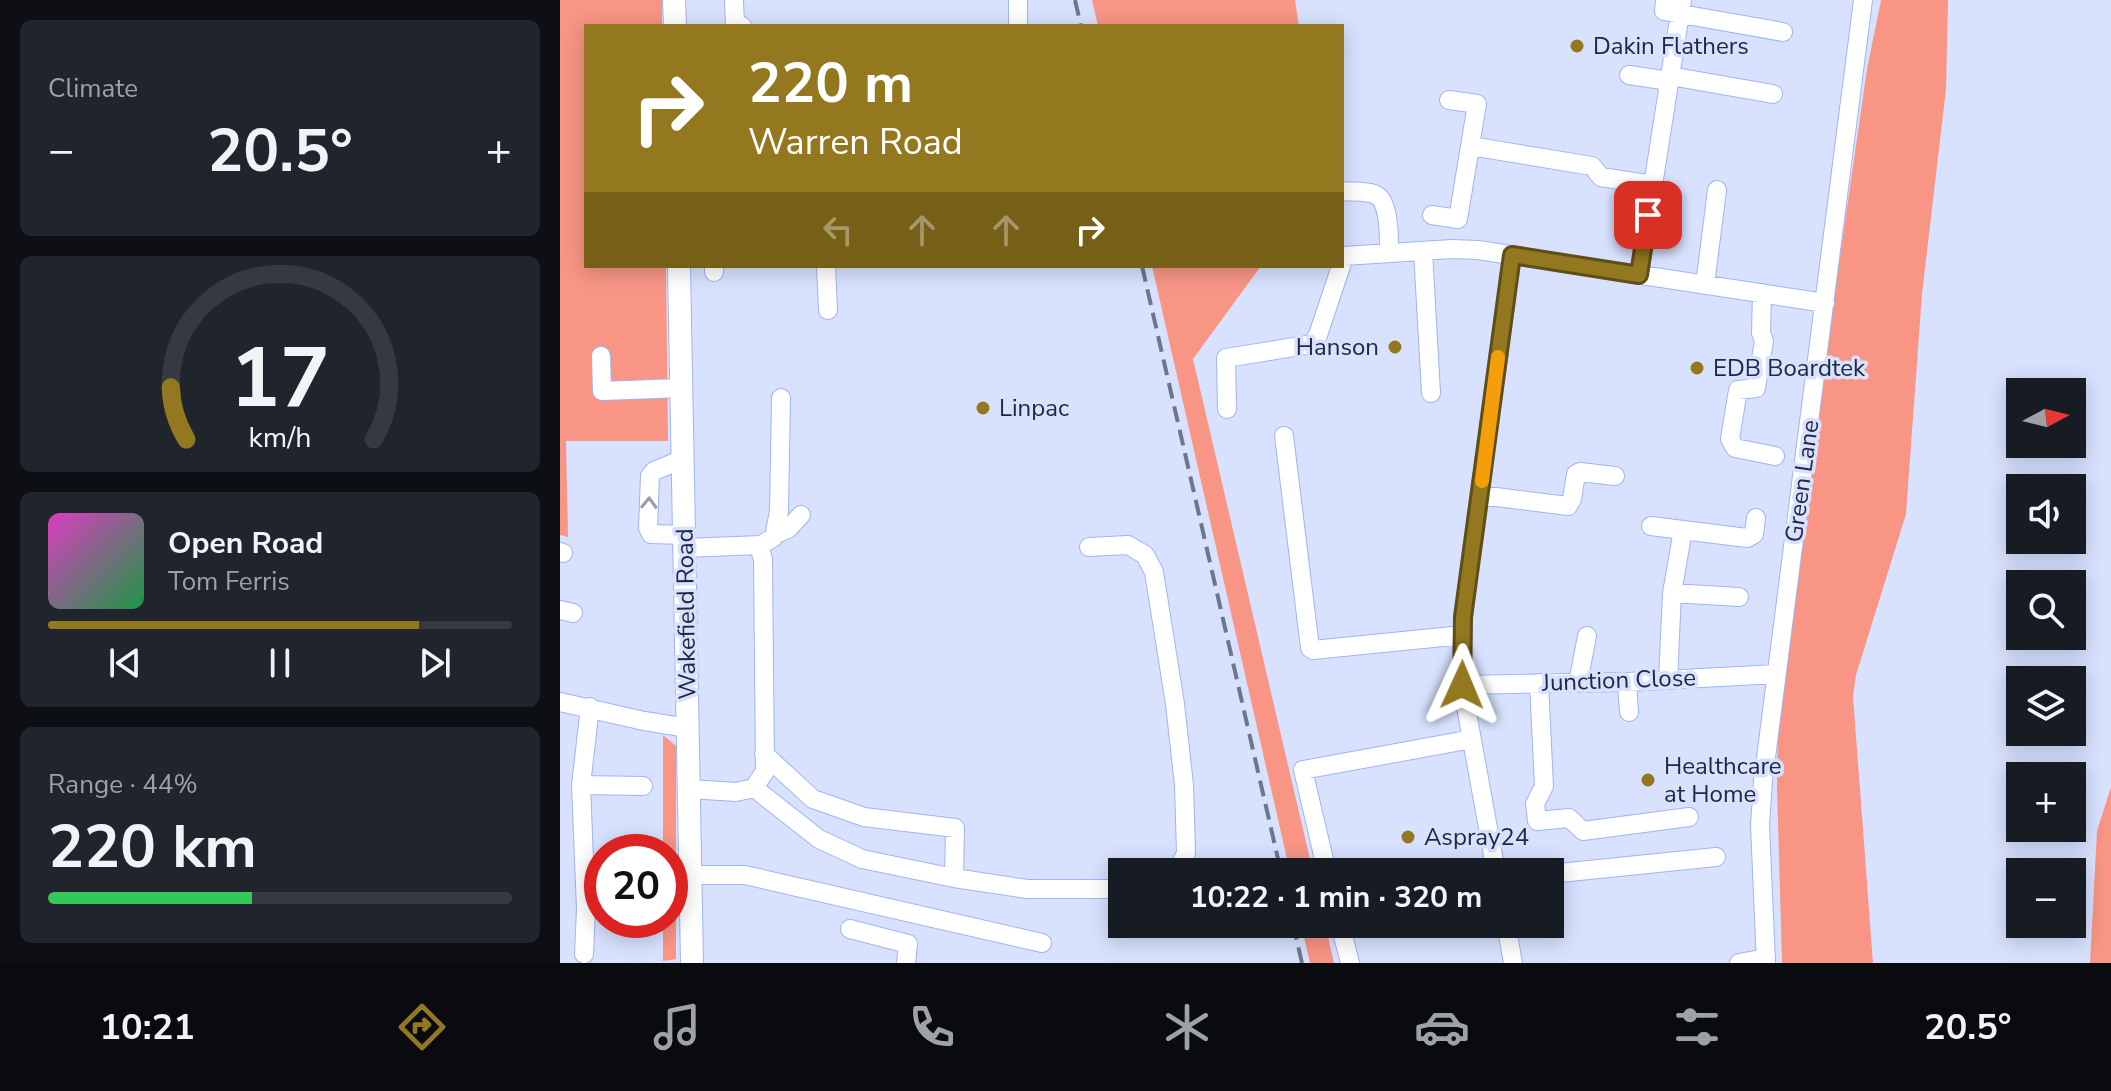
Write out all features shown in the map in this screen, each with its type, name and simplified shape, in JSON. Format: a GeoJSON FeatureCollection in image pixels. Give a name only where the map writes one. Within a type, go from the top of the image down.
{"type":"FeatureCollection","features":[{"type":"Feature","properties":{"kind":"main road"},"geometry":{"type":"LineString","coordinates":[[674,0],[675,24]]}},
{"type":"Feature","properties":{"kind":"main road","name":"Wakefield Road"},"geometry":{"type":"LineString","coordinates":[[679,268],[692,963]]}},
{"type":"Feature","properties":{"kind":"street"},"geometry":{"type":"LineString","coordinates":[[734,0],[735,24]]}},
{"type":"Feature","properties":{"kind":"street"},"geometry":{"type":"LineString","coordinates":[[1018,0],[1018,24]]}},
{"type":"Feature","properties":{"kind":"street"},"geometry":{"type":"LineString","coordinates":[[1665,0],[1664,11],[1681,7],[1783,32]]}},
{"type":"Feature","properties":{"kind":"street","name":"Green Lane"},"geometry":{"type":"LineString","coordinates":[[1766,961],[1760,825],[1763,781],[1863,0]]}},
{"type":"Feature","properties":{"kind":"street"},"geometry":{"type":"LineString","coordinates":[[1639,275],[1681,7]]}},
{"type":"Feature","properties":{"kind":"street"},"geometry":{"type":"LineString","coordinates":[[1629,75],[1773,94]]}},
{"type":"Feature","properties":{"kind":"street"},"geometry":{"type":"LineString","coordinates":[[1432,215],[1458,219],[1477,104],[1449,100]]}},
{"type":"Feature","properties":{"kind":"street"},"geometry":{"type":"LineString","coordinates":[[1470,146],[1592,166],[1601,177],[1653,185]]}},
{"type":"Feature","properties":{"kind":"street"},"geometry":{"type":"LineString","coordinates":[[1705,285],[1717,190]]}},
{"type":"Feature","properties":{"kind":"street"},"geometry":{"type":"LineString","coordinates":[[1344,191],[1380,197],[1389,227],[1389,253]]}},
{"type":"Feature","properties":{"kind":"street"},"geometry":{"type":"LineString","coordinates":[[1344,256],[1478,250],[1825,303]]}},
{"type":"Feature","properties":{"kind":"street"},"geometry":{"type":"LineString","coordinates":[[1423,251],[1431,393]]}},
{"type":"Feature","properties":{"kind":"street"},"geometry":{"type":"LineString","coordinates":[[1493,858],[1462,685],[1463,635],[1512,255]]}},
{"type":"Feature","properties":{"kind":"street"},"geometry":{"type":"LineString","coordinates":[[826,268],[828,310]]}},
{"type":"Feature","properties":{"kind":"street"},"geometry":{"type":"LineString","coordinates":[[1227,409],[1226,358],[1312,344],[1318,335],[1341,268]]}},
{"type":"Feature","properties":{"kind":"street"},"geometry":{"type":"LineString","coordinates":[[1762,293],[1761,333],[1764,341],[1756,388],[1738,390],[1730,439],[1735,448],[1775,456]]}},
{"type":"Feature","properties":{"kind":"street"},"geometry":{"type":"LineString","coordinates":[[601,356],[602,391],[681,388]]}},
{"type":"Feature","properties":{"kind":"street"},"geometry":{"type":"LineString","coordinates":[[775,534],[781,475],[781,398]]}},
{"type":"Feature","properties":{"kind":"street"},"geometry":{"type":"LineString","coordinates":[[1284,436],[1310,648],[1463,635]]}},
{"type":"Feature","properties":{"kind":"street"},"geometry":{"type":"LineString","coordinates":[[683,459],[654,471],[650,476],[648,528],[651,534],[684,542],[758,545],[788,529],[801,515]]}},
{"type":"Feature","properties":{"kind":"street"},"geometry":{"type":"LineString","coordinates":[[1480,495],[1568,506],[1576,474],[1615,476]]}},
{"type":"Feature","properties":{"kind":"street"},"geometry":{"type":"LineString","coordinates":[[1651,526],[1747,538],[1754,534],[1756,518]]}},
{"type":"Feature","properties":{"kind":"street"},"geometry":{"type":"LineString","coordinates":[[1668,680],[1672,593],[1683,530]]}},
{"type":"Feature","properties":{"kind":"street"},"geometry":{"type":"LineString","coordinates":[[689,789],[736,792],[754,788],[765,771],[763,559],[758,545]]}},
{"type":"Feature","properties":{"kind":"street"},"geometry":{"type":"LineString","coordinates":[[1089,547],[1128,545],[1145,555],[1154,572],[1184,785],[1184,858]]}},
{"type":"Feature","properties":{"kind":"street"},"geometry":{"type":"LineString","coordinates":[[1672,593],[1739,597]]}},
{"type":"Feature","properties":{"kind":"street"},"geometry":{"type":"LineString","coordinates":[[1578,683],[1587,636]]}},
{"type":"Feature","properties":{"kind":"street","name":"Junction Close"},"geometry":{"type":"LineString","coordinates":[[1462,685],[1627,682],[1776,674]]}},
{"type":"Feature","properties":{"kind":"street"},"geometry":{"type":"LineString","coordinates":[[1627,682],[1629,712]]}},
{"type":"Feature","properties":{"kind":"street"},"geometry":{"type":"LineString","coordinates":[[1539,683],[1544,786],[1535,804],[1537,821],[1569,818],[1583,831],[1689,817]]}},
{"type":"Feature","properties":{"kind":"street"},"geometry":{"type":"LineString","coordinates":[[560,702],[688,728]]}},
{"type":"Feature","properties":{"kind":"street"},"geometry":{"type":"LineString","coordinates":[[586,834],[581,785],[590,707]]}},
{"type":"Feature","properties":{"kind":"street"},"geometry":{"type":"LineString","coordinates":[[1324,858],[1303,770],[1472,739]]}},
{"type":"Feature","properties":{"kind":"street"},"geometry":{"type":"LineString","coordinates":[[764,754],[813,799],[864,817],[955,828],[954,878]]}},
{"type":"Feature","properties":{"kind":"street"},"geometry":{"type":"LineString","coordinates":[[581,785],[643,786]]}},
{"type":"Feature","properties":{"kind":"street"},"geometry":{"type":"LineString","coordinates":[[754,788],[819,839],[862,859],[1027,889],[1108,889]]}},
{"type":"Feature","properties":{"kind":"street"},"geometry":{"type":"LineString","coordinates":[[1564,873],[1716,857]]}},
{"type":"Feature","properties":{"kind":"street"},"geometry":{"type":"LineString","coordinates":[[691,875],[745,875],[1042,943]]}},
{"type":"Feature","properties":{"kind":"street"},"geometry":{"type":"LineString","coordinates":[[850,929],[908,944],[906,963]]}},
{"type":"Feature","properties":{"kind":"street"},"geometry":{"type":"LineString","coordinates":[[584,954],[588,938]]}},
{"type":"Feature","properties":{"kind":"street"},"geometry":{"type":"LineString","coordinates":[[1344,938],[1350,963]]}},
{"type":"Feature","properties":{"kind":"street"},"geometry":{"type":"LineString","coordinates":[[1509,938],[1513,963]]}},
{"type":"Feature","properties":{"kind":"street"},"geometry":{"type":"LineString","coordinates":[[1739,963],[1766,961]]}},
{"type":"Feature","properties":{"kind":"shaded area"},"geometry":{"type":"Polygon","coordinates":[[[560,0],[662,0],[662,24],[584,24],[584,268],[666,268],[668,441],[566,441],[568,537],[560,535],[560,0]]]}},
{"type":"Feature","properties":{"kind":"shaded area"},"geometry":{"type":"Polygon","coordinates":[[[1092,0],[1295,0],[1299,24],[1098,24],[1092,0]]]}},
{"type":"Feature","properties":{"kind":"shaded area"},"geometry":{"type":"Polygon","coordinates":[[[1881,0],[1948,0],[1946,89],[1922,294],[1906,514],[1856,675],[1853,696],[1873,963],[1782,963],[1778,722],[1815,430],[1867,69],[1881,0]]]}},
{"type":"Feature","properties":{"kind":"shaded area"},"geometry":{"type":"Polygon","coordinates":[[[1152,268],[1260,268],[1193,359],[1310,858],[1287,858],[1152,268]]]}},
{"type":"Feature","properties":{"kind":"shaded area"},"geometry":{"type":"Polygon","coordinates":[[[663,735],[676,746],[676,834],[663,834],[663,735]]]}},
{"type":"Feature","properties":{"kind":"shaded area"},"geometry":{"type":"Polygon","coordinates":[[[2111,787],[2111,963],[2090,963],[2097,831],[2111,787]]]}},
{"type":"Feature","properties":{"kind":"shaded area"},"geometry":{"type":"Polygon","coordinates":[[[663,938],[676,938],[676,959],[663,961],[663,938]]]}},
{"type":"Feature","properties":{"kind":"shaded area"},"geometry":{"type":"Polygon","coordinates":[[[1304,938],[1328,938],[1334,963],[1310,963],[1304,938]]]}},
{"type":"Feature","properties":{"kind":"railway"},"geometry":{"type":"LineString","coordinates":[[1075,0],[1081,24]]}},
{"type":"Feature","properties":{"kind":"railway"},"geometry":{"type":"LineString","coordinates":[[1142,268],[1278,858]]}},
{"type":"Feature","properties":{"kind":"railway"},"geometry":{"type":"LineString","coordinates":[[1296,938],[1302,963]]}},
{"type":"Feature","properties":{"kind":"slow traffic"},"geometry":{"type":"LineString","coordinates":[[1482,481],[1498,357]]}},
{"type":"Feature","properties":{"kind":"place","name":"Dakin Flathers"},"geometry":{"type":"Point","coordinates":[1577,46]}},
{"type":"Feature","properties":{"kind":"place","name":"Hanson"},"geometry":{"type":"Point","coordinates":[1395,347]}},
{"type":"Feature","properties":{"kind":"place","name":"EDB Boardtek"},"geometry":{"type":"Point","coordinates":[1697,368]}},
{"type":"Feature","properties":{"kind":"place","name":"Linpac"},"geometry":{"type":"Point","coordinates":[983,408]}},
{"type":"Feature","properties":{"kind":"place","name":"Healthcare at Home"},"geometry":{"type":"Point","coordinates":[1648,780]}},
{"type":"Feature","properties":{"kind":"place","name":"Aspray24"},"geometry":{"type":"Point","coordinates":[1408,837]}},
{"type":"Feature","properties":{"kind":"route"},"geometry":{"type":"LineString","coordinates":[[1462,685],[1463,617],[1512,255],[1639,275],[1648,215]]}}]}
